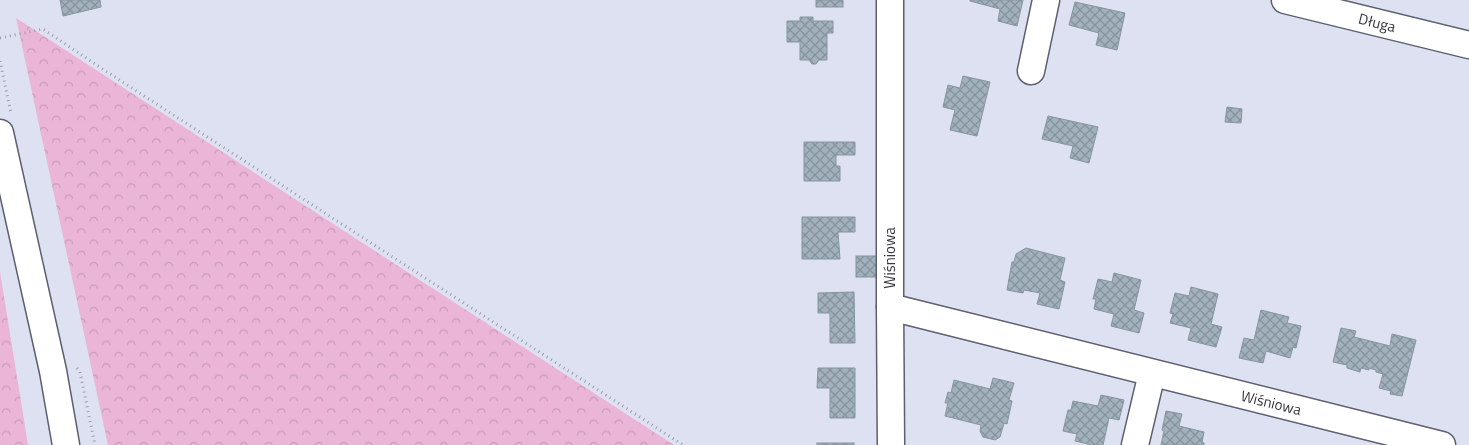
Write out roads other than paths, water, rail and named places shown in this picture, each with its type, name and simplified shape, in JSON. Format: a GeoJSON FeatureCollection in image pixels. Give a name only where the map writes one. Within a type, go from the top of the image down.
{"type":"FeatureCollection","features":[{"type":"Feature","properties":{"kind":"street","name":"Wiśniowa"},"geometry":{"type":"LineString","coordinates":[[890,0],[890,307],[1152,373],[1358,435],[1442,445]]}},
{"type":"Feature","properties":{"kind":"street"},"geometry":{"type":"LineString","coordinates":[[1031,71],[1046,0]]}},
{"type":"Feature","properties":{"kind":"street","name":"Długa"},"geometry":{"type":"LineString","coordinates":[[1285,0],[1469,45]]}},
{"type":"Feature","properties":{"kind":"street"},"geometry":{"type":"LineString","coordinates":[[0,133],[53,371],[66,445]]}},
{"type":"Feature","properties":{"kind":"street"},"geometry":{"type":"LineString","coordinates":[[890,307],[892,445]]}},
{"type":"Feature","properties":{"kind":"street"},"geometry":{"type":"LineString","coordinates":[[1136,445],[1152,373]]}}]}
